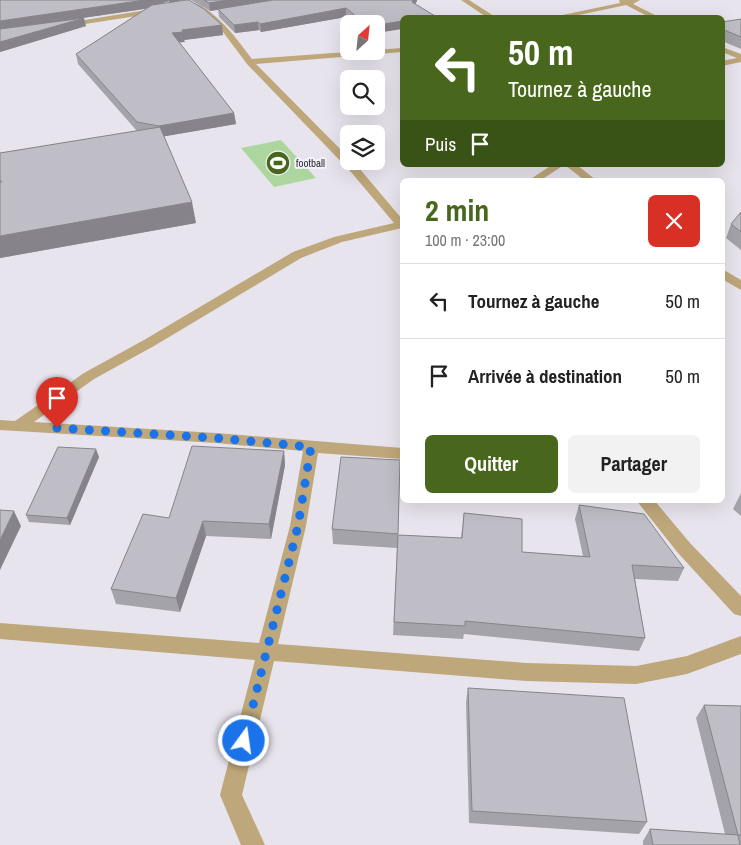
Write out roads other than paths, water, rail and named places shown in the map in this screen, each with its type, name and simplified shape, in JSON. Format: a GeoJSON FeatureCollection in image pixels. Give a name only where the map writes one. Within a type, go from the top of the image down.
{"type":"FeatureCollection","features":[{"type":"Feature","properties":{"kind":"street"},"geometry":{"type":"LineString","coordinates":[[464,0],[489,15]]}},
{"type":"Feature","properties":{"kind":"street"},"geometry":{"type":"LineString","coordinates":[[621,0],[652,15]]}},
{"type":"Feature","properties":{"kind":"street"},"geometry":{"type":"LineString","coordinates":[[568,15],[628,4],[636,0]]}},
{"type":"Feature","properties":{"kind":"street"},"geometry":{"type":"LineString","coordinates":[[184,4],[213,14],[250,62],[355,170],[400,222]]}},
{"type":"Feature","properties":{"kind":"street"},"geometry":{"type":"LineString","coordinates":[[54,27],[169,8]]}},
{"type":"Feature","properties":{"kind":"street"},"geometry":{"type":"LineString","coordinates":[[250,62],[400,50]]}},
{"type":"Feature","properties":{"kind":"street"},"geometry":{"type":"LineString","coordinates":[[725,51],[741,59]]}},
{"type":"Feature","properties":{"kind":"street"},"geometry":{"type":"LineString","coordinates":[[725,63],[741,59]]}},
{"type":"Feature","properties":{"kind":"street"},"geometry":{"type":"LineString","coordinates":[[537,178],[556,167]]}},
{"type":"Feature","properties":{"kind":"street"},"geometry":{"type":"LineString","coordinates":[[573,167],[588,178]]}},
{"type":"Feature","properties":{"kind":"street"},"geometry":{"type":"LineString","coordinates":[[18,426],[89,376],[149,343],[297,255],[338,239],[400,224]]}},
{"type":"Feature","properties":{"kind":"street"},"geometry":{"type":"LineString","coordinates":[[725,275],[741,286]]}},
{"type":"Feature","properties":{"kind":"street"},"geometry":{"type":"LineString","coordinates":[[0,425],[216,438],[400,453]]}},
{"type":"Feature","properties":{"kind":"street"},"geometry":{"type":"LineString","coordinates":[[253,845],[231,795],[298,526],[311,447]]}},
{"type":"Feature","properties":{"kind":"street"},"geometry":{"type":"LineString","coordinates":[[646,503],[684,548],[741,608]]}},
{"type":"Feature","properties":{"kind":"street"},"geometry":{"type":"LineString","coordinates":[[0,631],[526,672],[636,675],[687,665],[741,644]]}},
{"type":"Feature","properties":{"kind":"place","name":"football"},"geometry":{"type":"Point","coordinates":[278,163]}}]}
